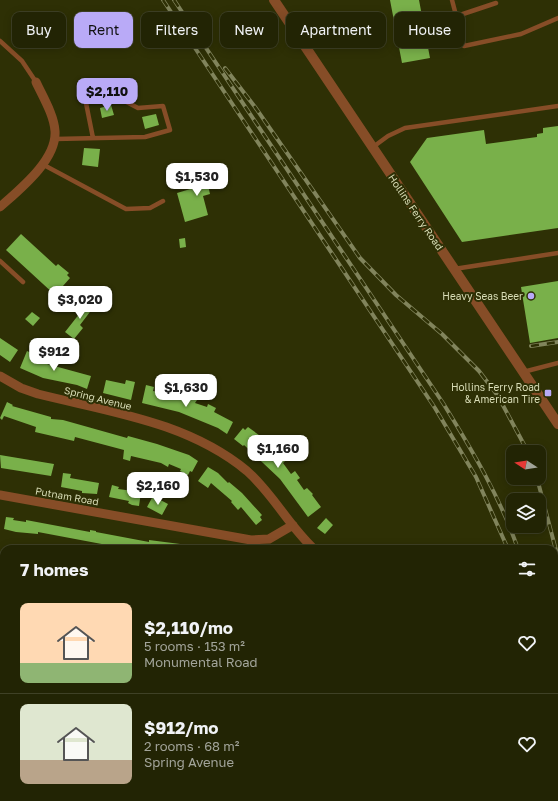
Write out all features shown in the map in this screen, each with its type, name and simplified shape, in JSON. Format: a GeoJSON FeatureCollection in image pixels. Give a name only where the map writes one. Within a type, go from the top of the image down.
{"type":"FeatureCollection","features":[{"type":"Feature","properties":{"kind":"street","name":"Hollins Ferry Road"},"geometry":{"type":"LineString","coordinates":[[274,0],[558,424]]}},
{"type":"Feature","properties":{"kind":"street"},"geometry":{"type":"LineString","coordinates":[[0,207],[30,179],[51,151],[55,139],[52,119],[36,82]]}},
{"type":"Feature","properties":{"kind":"street","name":"Spring Avenue"},"geometry":{"type":"LineString","coordinates":[[0,376],[21,388],[38,394],[169,427],[206,443],[248,472],[310,545]]}},
{"type":"Feature","properties":{"kind":"street","name":"Putnam Road"},"geometry":{"type":"LineString","coordinates":[[0,495],[251,540],[269,539],[293,525]]}},
{"type":"Feature","properties":{"kind":"lane"},"geometry":{"type":"LineString","coordinates":[[452,0],[456,12]]}},
{"type":"Feature","properties":{"kind":"lane"},"geometry":{"type":"LineString","coordinates":[[465,13],[496,3]]}},
{"type":"Feature","properties":{"kind":"lane"},"geometry":{"type":"LineString","coordinates":[[465,46],[521,34],[558,18]]}},
{"type":"Feature","properties":{"kind":"lane"},"geometry":{"type":"LineString","coordinates":[[0,41],[22,61],[36,82]]}},
{"type":"Feature","properties":{"kind":"lane"},"geometry":{"type":"LineString","coordinates":[[55,139],[145,137],[170,130],[163,106],[138,108],[117,97],[108,95],[86,103],[93,138]]}},
{"type":"Feature","properties":{"kind":"lane"},"geometry":{"type":"LineString","coordinates":[[373,147],[388,136],[405,128],[558,106]]}},
{"type":"Feature","properties":{"kind":"lane"},"geometry":{"type":"LineString","coordinates":[[42,164],[126,209],[150,208],[163,201]]}},
{"type":"Feature","properties":{"kind":"lane"},"geometry":{"type":"LineString","coordinates":[[454,268],[558,253]]}},
{"type":"Feature","properties":{"kind":"lane"},"geometry":{"type":"LineString","coordinates":[[0,261],[23,282]]}},
{"type":"Feature","properties":{"kind":"lane"},"geometry":{"type":"LineString","coordinates":[[523,372],[558,363]]}},
{"type":"Feature","properties":{"kind":"building"},"geometry":{"type":"Polygon","coordinates":[[[390,0],[419,0],[421,12],[394,12],[394,21],[390,0]]]}},
{"type":"Feature","properties":{"kind":"building"},"geometry":{"type":"Polygon","coordinates":[[[399,48],[428,48],[430,58],[402,63],[399,48]]]}},
{"type":"Feature","properties":{"kind":"building"},"geometry":{"type":"Polygon","coordinates":[[[111,105],[114,115],[102,118],[100,108],[111,105]]]}},
{"type":"Feature","properties":{"kind":"building"},"geometry":{"type":"Polygon","coordinates":[[[156,114],[159,125],[145,129],[142,117],[156,114]]]}},
{"type":"Feature","properties":{"kind":"building"},"geometry":{"type":"Polygon","coordinates":[[[558,126],[558,228],[462,242],[410,162],[427,138],[484,130],[486,144],[537,137],[537,134],[543,133],[543,128],[558,126]]]}},
{"type":"Feature","properties":{"kind":"building"},"geometry":{"type":"Polygon","coordinates":[[[84,148],[100,149],[98,167],[82,165],[84,148]]]}},
{"type":"Feature","properties":{"kind":"building"},"geometry":{"type":"Polygon","coordinates":[[[215,171],[218,182],[208,185],[210,194],[203,196],[208,215],[185,222],[177,193],[197,187],[194,177],[215,171]]]}},
{"type":"Feature","properties":{"kind":"building"},"geometry":{"type":"Polygon","coordinates":[[[21,234],[56,266],[58,264],[69,273],[67,275],[70,278],[55,295],[6,250],[21,234]]]}},
{"type":"Feature","properties":{"kind":"building"},"geometry":{"type":"Polygon","coordinates":[[[185,238],[186,247],[180,248],[179,239],[185,238]]]}},
{"type":"Feature","properties":{"kind":"building"},"geometry":{"type":"Polygon","coordinates":[[[558,281],[558,338],[530,343],[521,287],[558,281]]]}},
{"type":"Feature","properties":{"kind":"building"},"geometry":{"type":"Polygon","coordinates":[[[91,299],[96,304],[80,325],[83,328],[74,339],[65,332],[91,299]]]}},
{"type":"Feature","properties":{"kind":"building"},"geometry":{"type":"Polygon","coordinates":[[[32,312],[40,318],[33,326],[25,319],[32,312]]]}},
{"type":"Feature","properties":{"kind":"building"},"geometry":{"type":"Polygon","coordinates":[[[0,338],[18,350],[10,362],[0,355],[0,338]]]}},
{"type":"Feature","properties":{"kind":"building"},"geometry":{"type":"Polygon","coordinates":[[[27,351],[38,356],[36,361],[91,376],[87,389],[77,385],[43,378],[20,368],[27,351]]]}},
{"type":"Feature","properties":{"kind":"building"},"geometry":{"type":"Polygon","coordinates":[[[106,380],[125,384],[126,380],[135,382],[131,400],[103,393],[106,380]]]}},
{"type":"Feature","properties":{"kind":"building"},"geometry":{"type":"Polygon","coordinates":[[[146,385],[154,387],[153,391],[166,394],[167,390],[175,392],[174,396],[185,399],[187,396],[197,400],[195,403],[207,407],[208,404],[216,408],[214,412],[233,422],[227,434],[218,428],[179,412],[142,403],[146,385]]]}},
{"type":"Feature","properties":{"kind":"building"},"geometry":{"type":"Polygon","coordinates":[[[7,402],[13,405],[12,406],[51,417],[51,419],[63,420],[127,438],[128,436],[157,444],[189,455],[198,461],[192,472],[190,471],[188,475],[180,471],[181,469],[169,464],[168,467],[161,463],[131,456],[130,461],[123,459],[124,450],[75,437],[74,441],[35,432],[36,427],[4,416],[2,420],[0,418],[7,402]]]}},
{"type":"Feature","properties":{"kind":"building"},"geometry":{"type":"Polygon","coordinates":[[[248,427],[263,438],[286,460],[283,463],[291,474],[295,471],[300,478],[297,480],[304,490],[307,488],[313,494],[312,495],[321,507],[308,517],[280,479],[244,445],[243,446],[234,439],[243,428],[245,430],[248,427]]]}},
{"type":"Feature","properties":{"kind":"building"},"geometry":{"type":"Polygon","coordinates":[[[0,455],[54,464],[51,476],[1,468],[0,455]]]}},
{"type":"Feature","properties":{"kind":"building"},"geometry":{"type":"Polygon","coordinates":[[[208,467],[218,473],[228,483],[229,482],[242,493],[262,515],[260,517],[262,520],[256,525],[241,507],[238,510],[231,502],[232,501],[211,483],[208,488],[198,481],[208,467]]]}},
{"type":"Feature","properties":{"kind":"building"},"geometry":{"type":"Polygon","coordinates":[[[63,473],[71,474],[70,478],[99,483],[97,494],[82,493],[82,491],[61,487],[63,473]]]}},
{"type":"Feature","properties":{"kind":"building"},"geometry":{"type":"Polygon","coordinates":[[[112,485],[119,487],[118,489],[141,492],[139,506],[128,503],[129,501],[109,497],[112,485]]]}},
{"type":"Feature","properties":{"kind":"building"},"geometry":{"type":"Polygon","coordinates":[[[153,496],[168,504],[162,515],[147,507],[153,496]]]}},
{"type":"Feature","properties":{"kind":"building"},"geometry":{"type":"Polygon","coordinates":[[[6,517],[14,518],[13,520],[26,522],[26,520],[90,532],[90,530],[149,542],[149,540],[188,545],[107,545],[38,532],[38,534],[16,532],[4,529],[6,517]]]}},
{"type":"Feature","properties":{"kind":"building"},"geometry":{"type":"Polygon","coordinates":[[[326,518],[333,525],[325,534],[317,528],[326,518]]]}},
{"type":"Feature","properties":{"kind":"railway"},"geometry":{"type":"LineString","coordinates":[[163,0],[435,408],[476,477],[506,545]]}},
{"type":"Feature","properties":{"kind":"railway"},"geometry":{"type":"LineString","coordinates":[[174,0],[443,403],[475,456],[494,492],[517,545]]}},
{"type":"Feature","properties":{"kind":"railway"},"geometry":{"type":"LineString","coordinates":[[225,68],[255,107],[360,258],[396,295],[442,334],[479,371],[498,396],[524,445]]}},
{"type":"Feature","properties":{"kind":"railway"},"geometry":{"type":"LineString","coordinates":[[531,346],[558,342]]}},
{"type":"Feature","properties":{"kind":"railway"},"geometry":{"type":"LineString","coordinates":[[539,485],[555,545]]}},
{"type":"Feature","properties":{"kind":"place","name":"Heavy Seas Beer"},"geometry":{"type":"Point","coordinates":[531,296]}},
{"type":"Feature","properties":{"kind":"place","name":"Hollins Ferry Road & American Tire"},"geometry":{"type":"Point","coordinates":[548,393]}}]}
